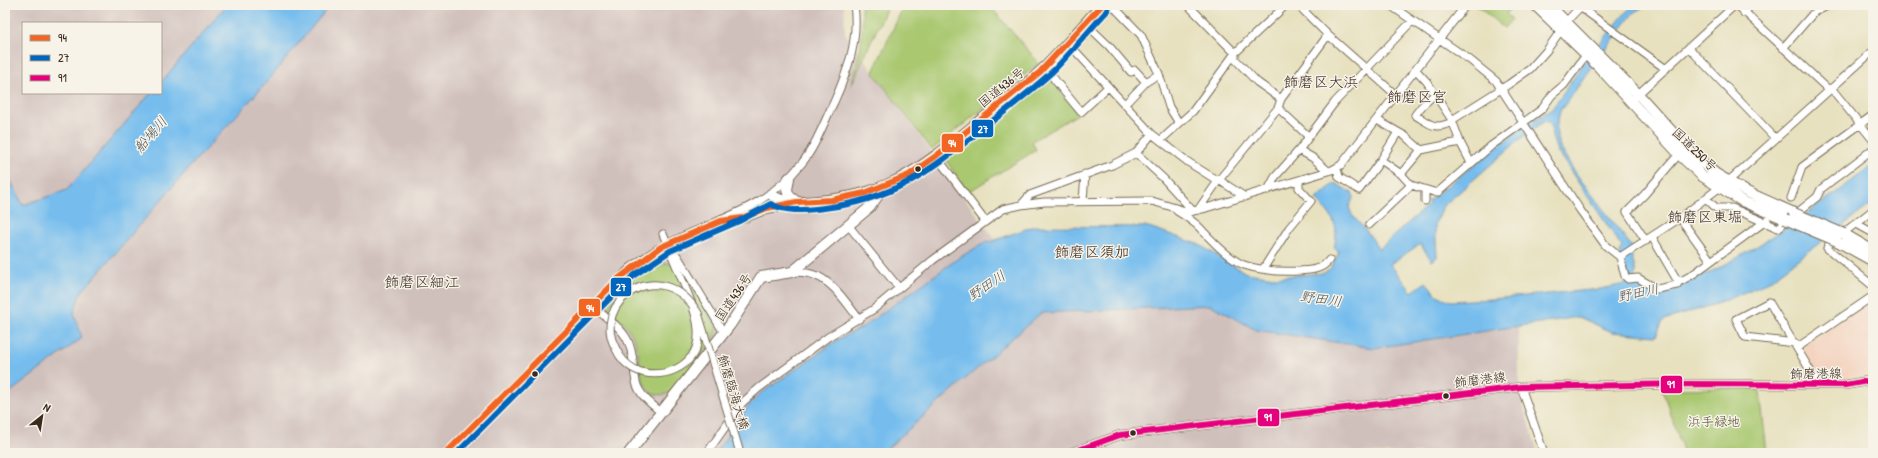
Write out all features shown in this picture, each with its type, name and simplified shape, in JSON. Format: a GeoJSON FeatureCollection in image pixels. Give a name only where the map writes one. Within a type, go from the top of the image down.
{"type":"FeatureCollection","features":[{"type":"Feature","properties":{"kind":"highway","name":"国道436号"},"geometry":{"type":"LineString","coordinates":[[771,194],[782,201],[797,202],[832,200],[865,193],[884,187],[909,175],[936,156],[1045,67],[1102,5]]}},
{"type":"Feature","properties":{"kind":"highway","name":"国道250号"},"geometry":{"type":"LineString","coordinates":[[1535,5],[1564,26],[1634,98],[1723,185],[1742,201],[1790,216],[1873,251]]}},
{"type":"Feature","properties":{"kind":"highway","name":"国道250号"},"geometry":{"type":"LineString","coordinates":[[1549,5],[1564,26]]}},
{"type":"Feature","properties":{"kind":"highway","name":"国道250号"},"geometry":{"type":"LineString","coordinates":[[1634,98],[1679,154],[1702,176],[1723,185]]}},
{"type":"Feature","properties":{"kind":"highway"},"geometry":{"type":"LineString","coordinates":[[789,178],[787,190],[788,196],[797,202]]}},
{"type":"Feature","properties":{"kind":"highway","name":"国道436号"},"geometry":{"type":"LineString","coordinates":[[628,453],[724,333],[761,277],[792,272],[869,208],[884,187]]}},
{"type":"Feature","properties":{"kind":"highway"},"geometry":{"type":"LineString","coordinates":[[721,221],[742,218],[767,208],[797,202]]}},
{"type":"Feature","properties":{"kind":"highway","name":"国道250号"},"geometry":{"type":"LineString","coordinates":[[1841,238],[1873,261]]}},
{"type":"Feature","properties":{"kind":"main road","name":"飾磨港線"},"geometry":{"type":"LineString","coordinates":[[1070,453],[1100,441],[1127,434],[1521,386],[1686,384],[1845,385],[1873,380]]}},
{"type":"Feature","properties":{"kind":"street"},"geometry":{"type":"LineString","coordinates":[[446,453],[630,268],[667,244],[721,221],[771,194],[789,178],[803,162],[814,144],[844,80],[852,56],[855,29],[854,5]]}},
{"type":"Feature","properties":{"kind":"street"},"geometry":{"type":"LineString","coordinates":[[1112,5],[1141,35],[1159,74],[1170,107],[1179,123]]}},
{"type":"Feature","properties":{"kind":"street"},"geometry":{"type":"LineString","coordinates":[[1190,5],[1235,53],[1235,59],[1257,82],[1282,99]]}},
{"type":"Feature","properties":{"kind":"street"},"geometry":{"type":"LineString","coordinates":[[1161,140],[1193,111],[1235,53],[1286,5]]}},
{"type":"Feature","properties":{"kind":"street"},"geometry":{"type":"LineString","coordinates":[[1298,5],[1365,69],[1396,95]]}},
{"type":"Feature","properties":{"kind":"street"},"geometry":{"type":"LineString","coordinates":[[1390,5],[1488,73],[1501,88],[1584,216],[1606,246],[1620,257],[1625,276],[1628,279],[1638,278],[1657,289],[1677,285],[1679,281],[1692,275],[1766,221]]}},
{"type":"Feature","properties":{"kind":"street"},"geometry":{"type":"LineString","coordinates":[[707,453],[742,403],[759,388],[828,338],[859,319],[985,220],[1003,209],[1044,202],[1152,201],[1174,208],[1196,211],[1337,168],[1348,157],[1466,5]]}},
{"type":"Feature","properties":{"kind":"street"},"geometry":{"type":"LineString","coordinates":[[1634,98],[1736,5],[1830,89],[1873,140]]}},
{"type":"Feature","properties":{"kind":"street"},"geometry":{"type":"LineString","coordinates":[[1744,13],[1751,5]]}},
{"type":"Feature","properties":{"kind":"street"},"geometry":{"type":"LineString","coordinates":[[1783,48],[1813,7],[1820,10],[1828,5]]}},
{"type":"Feature","properties":{"kind":"street"},"geometry":{"type":"LineString","coordinates":[[1435,94],[1414,115],[1433,126],[1440,127],[1452,121],[1530,69],[1547,50],[1580,6],[1666,69]]}},
{"type":"Feature","properties":{"kind":"street"},"geometry":{"type":"LineString","coordinates":[[1268,190],[1275,177],[1299,150],[1335,102],[1412,21]]}},
{"type":"Feature","properties":{"kind":"street"},"geometry":{"type":"LineString","coordinates":[[1085,23],[1109,46],[1131,72],[1135,70],[1146,82]]}},
{"type":"Feature","properties":{"kind":"street"},"geometry":{"type":"LineString","coordinates":[[1196,211],[1218,181],[1278,108],[1282,99],[1328,35]]}},
{"type":"Feature","properties":{"kind":"street"},"geometry":{"type":"LineString","coordinates":[[1068,43],[1152,134],[1188,162],[1245,196]]}},
{"type":"Feature","properties":{"kind":"street"},"geometry":{"type":"LineString","coordinates":[[1689,48],[1775,138]]}},
{"type":"Feature","properties":{"kind":"street"},"geometry":{"type":"LineString","coordinates":[[1620,257],[1680,218],[1723,185],[1873,50]]}},
{"type":"Feature","properties":{"kind":"street"},"geometry":{"type":"LineString","coordinates":[[1381,160],[1401,174],[1411,185],[1438,193],[1506,134],[1524,123],[1542,109],[1552,96],[1564,85],[1589,51]]}},
{"type":"Feature","properties":{"kind":"street"},"geometry":{"type":"LineString","coordinates":[[1045,67],[1081,112],[1108,87]]}},
{"type":"Feature","properties":{"kind":"street"},"geometry":{"type":"LineString","coordinates":[[1416,70],[1427,82],[1452,121],[1460,142],[1471,163]]}},
{"type":"Feature","properties":{"kind":"street"},"geometry":{"type":"LineString","coordinates":[[1125,104],[1146,82],[1159,74]]}},
{"type":"Feature","properties":{"kind":"street"},"geometry":{"type":"LineString","coordinates":[[1278,108],[1308,136]]}},
{"type":"Feature","properties":{"kind":"street"},"geometry":{"type":"LineString","coordinates":[[1791,198],[1802,167],[1873,115]]}},
{"type":"Feature","properties":{"kind":"street"},"geometry":{"type":"LineString","coordinates":[[1377,120],[1398,132],[1421,150]]}},
{"type":"Feature","properties":{"kind":"street"},"geometry":{"type":"LineString","coordinates":[[1337,168],[1339,177],[1359,190],[1381,160],[1398,132]]}},
{"type":"Feature","properties":{"kind":"street"},"geometry":{"type":"LineString","coordinates":[[1021,205],[1030,195],[1112,165],[1136,153],[1152,134]]}},
{"type":"Feature","properties":{"kind":"street"},"geometry":{"type":"LineString","coordinates":[[1401,174],[1421,150],[1460,142]]}},
{"type":"Feature","properties":{"kind":"street"},"geometry":{"type":"LineString","coordinates":[[1706,198],[1716,208],[1732,208],[1766,221],[1778,228],[1817,197],[1821,189],[1873,149]]}},
{"type":"Feature","properties":{"kind":"street"},"geometry":{"type":"LineString","coordinates":[[1299,150],[1313,158],[1328,171]]}},
{"type":"Feature","properties":{"kind":"street"},"geometry":{"type":"LineString","coordinates":[[1136,153],[1196,211]]}},
{"type":"Feature","properties":{"kind":"street"},"geometry":{"type":"LineString","coordinates":[[1679,154],[1644,195],[1627,212],[1649,239],[1679,281]]}},
{"type":"Feature","properties":{"kind":"street"},"geometry":{"type":"LineString","coordinates":[[936,156],[985,220]]}},
{"type":"Feature","properties":{"kind":"street"},"geometry":{"type":"LineString","coordinates":[[1083,201],[1085,174]]}},
{"type":"Feature","properties":{"kind":"street"},"geometry":{"type":"LineString","coordinates":[[1262,269],[1289,228],[1311,201],[1299,188],[1299,180]]}},
{"type":"Feature","properties":{"kind":"street"},"geometry":{"type":"LineString","coordinates":[[1369,226],[1411,185]]}},
{"type":"Feature","properties":{"kind":"street"},"geometry":{"type":"LineString","coordinates":[[1425,190],[1426,201]]}},
{"type":"Feature","properties":{"kind":"street"},"geometry":{"type":"LineString","coordinates":[[1174,208],[1196,224],[1214,244],[1243,265],[1262,269],[1295,271],[1315,269],[1326,265],[1329,260]]}},
{"type":"Feature","properties":{"kind":"street"},"geometry":{"type":"LineString","coordinates":[[1873,210],[1829,244],[1827,248],[1873,286]]}},
{"type":"Feature","properties":{"kind":"street"},"geometry":{"type":"LineString","coordinates":[[1680,218],[1711,261]]}},
{"type":"Feature","properties":{"kind":"street"},"geometry":{"type":"LineString","coordinates":[[1855,223],[1873,234]]}},
{"type":"Feature","properties":{"kind":"street"},"geometry":{"type":"LineString","coordinates":[[848,225],[899,288]]}},
{"type":"Feature","properties":{"kind":"street","name":"飾磨臨海大橋"},"geometry":{"type":"LineString","coordinates":[[663,234],[667,244],[693,307],[698,337],[696,346],[691,356],[683,365],[672,371],[658,374],[646,374],[628,366],[620,358],[614,346],[610,327],[612,318],[624,297],[633,290],[643,286],[655,284],[675,289],[689,300],[698,313],[740,453]]}},
{"type":"Feature","properties":{"kind":"street"},"geometry":{"type":"LineString","coordinates":[[667,244],[678,257],[724,333]]}},
{"type":"Feature","properties":{"kind":"street"},"geometry":{"type":"LineString","coordinates":[[792,272],[812,274],[824,280],[859,319]]}},
{"type":"Feature","properties":{"kind":"street"},"geometry":{"type":"LineString","coordinates":[[1819,385],[1796,345],[1769,302],[1736,319],[1745,337],[1796,345],[1873,296]]}},
{"type":"Feature","properties":{"kind":"street"},"geometry":{"type":"LineString","coordinates":[[592,306],[623,332],[632,353],[636,383],[642,394],[661,412]]}},
{"type":"Feature","properties":{"kind":"street"},"geometry":{"type":"LineString","coordinates":[[1521,386],[1544,453]]}},
{"type":"Feature","properties":{"kind":"shaded area"},"geometry":{"type":"Polygon","coordinates":[[[5,5],[227,5],[162,81],[162,22],[22,22],[22,94],[150,94],[67,190],[23,206],[5,170],[5,5]]]}},
{"type":"Feature","properties":{"kind":"shaded area"},"geometry":{"type":"Polygon","coordinates":[[[330,5],[844,5],[845,33],[995,240],[863,327],[839,339],[775,383],[750,404],[715,453],[5,453],[5,396],[30,377],[74,313],[80,295],[194,162],[267,82],[330,5]]]}},
{"type":"Feature","properties":{"kind":"shaded area"},"geometry":{"type":"Polygon","coordinates":[[[1873,301],[1873,372],[1835,380],[1822,381],[1804,351],[1804,346],[1873,301]]]}},
{"type":"Feature","properties":{"kind":"shaded area"},"geometry":{"type":"Polygon","coordinates":[[[1211,305],[1256,330],[1374,348],[1519,327],[1519,393],[1538,453],[882,453],[1041,313],[1211,305]]]}},
{"type":"Feature","properties":{"kind":"green space"},"geometry":{"type":"Polygon","coordinates":[[[861,5],[888,5],[851,86],[862,36],[861,5]]]}},
{"type":"Feature","properties":{"kind":"green space"},"geometry":{"type":"Polygon","coordinates":[[[904,5],[989,5],[1039,63],[932,150],[873,72],[904,5]]]}},
{"type":"Feature","properties":{"kind":"green space"},"geometry":{"type":"Polygon","coordinates":[[[1476,5],[1513,5],[1506,14],[1512,19],[1504,28],[1476,5]]]}},
{"type":"Feature","properties":{"kind":"green space"},"geometry":{"type":"Polygon","coordinates":[[[1047,75],[1078,114],[1032,141],[1036,150],[968,192],[944,158],[1047,75]]]}},
{"type":"Feature","properties":{"kind":"green space"},"geometry":{"type":"Polygon","coordinates":[[[666,263],[681,266],[717,328],[714,339],[670,393],[659,395],[651,392],[645,386],[642,378],[637,348],[632,334],[608,308],[609,305],[634,278],[652,266],[657,268],[666,263]]]}},
{"type":"Feature","properties":{"kind":"green space","name":"浜手緑地"},"geometry":{"type":"Polygon","coordinates":[[[1756,388],[1760,392],[1767,453],[1684,453],[1662,389],[1756,388]]]}},
{"type":"Feature","properties":{"kind":"water","name":"船場川"},"geometry":{"type":"Polygon","coordinates":[[[227,5],[330,5],[267,82],[194,162],[80,294],[74,313],[82,338],[5,396],[5,170],[23,205],[67,190],[150,94],[162,94],[162,81],[227,5]]]}},
{"type":"Feature","properties":{"kind":"water","name":"野田川"},"geometry":{"type":"Polygon","coordinates":[[[1636,5],[1648,5],[1634,12],[1590,70],[1560,111],[1556,129],[1560,147],[1574,171],[1632,247],[1631,253],[1636,273],[1634,276],[1643,288],[1651,292],[1662,293],[1679,287],[1718,268],[1764,242],[1830,197],[1873,165],[1873,203],[1766,283],[1719,303],[1667,319],[1663,321],[1656,336],[1612,332],[1579,317],[1374,348],[1256,330],[1211,305],[1041,313],[882,453],[715,453],[750,404],[760,394],[839,339],[863,327],[960,257],[988,241],[990,242],[1034,226],[1149,227],[1198,244],[1246,273],[1275,277],[1324,273],[1331,268],[1339,252],[1334,248],[1336,233],[1333,221],[1316,199],[1335,183],[1352,193],[1354,197],[1349,207],[1352,215],[1369,234],[1379,249],[1429,204],[1428,201],[1519,130],[1552,109],[1583,64],[1627,11],[1636,5]],[[1545,121],[1526,134],[1441,208],[1442,210],[1435,223],[1437,257],[1432,261],[1420,244],[1390,264],[1412,292],[1426,282],[1437,295],[1450,301],[1492,299],[1601,289],[1630,283],[1629,275],[1627,275],[1620,253],[1622,247],[1557,151],[1552,137],[1551,124],[1545,121]]]}},
{"type":"Feature","properties":{"kind":"transit line","name":"94"},"geometry":{"type":"LineString","coordinates":[[446,453],[618,279],[661,247],[721,221],[742,218],[767,208],[797,202],[832,200],[865,193],[909,175],[936,156],[1040,72],[1102,5]]}},
{"type":"Feature","properties":{"kind":"transit line","name":"27"},"geometry":{"type":"LineString","coordinates":[[457,453],[623,285],[636,274],[670,251],[739,221],[771,204],[790,210],[824,208],[870,198],[890,191],[908,182],[944,159],[1044,79],[1060,64],[1108,10]]}},
{"type":"Feature","properties":{"kind":"transit line","name":"91"},"geometry":{"type":"LineString","coordinates":[[1070,453],[1120,435],[1521,387],[1686,384],[1845,385],[1873,380]]}},
{"type":"Feature","properties":{"kind":"district","name":"飾磨区大浜"},"geometry":{"type":"Point","coordinates":[1321,81]}},
{"type":"Feature","properties":{"kind":"district","name":"飾磨区宮"},"geometry":{"type":"Point","coordinates":[1417,96]}},
{"type":"Feature","properties":{"kind":"district","name":"飾磨区東堀"},"geometry":{"type":"Point","coordinates":[1705,216]}},
{"type":"Feature","properties":{"kind":"district","name":"飾磨区須加"},"geometry":{"type":"Point","coordinates":[1092,251]}},
{"type":"Feature","properties":{"kind":"district","name":"飾磨区細江"},"geometry":{"type":"Point","coordinates":[422,281]}}]}
